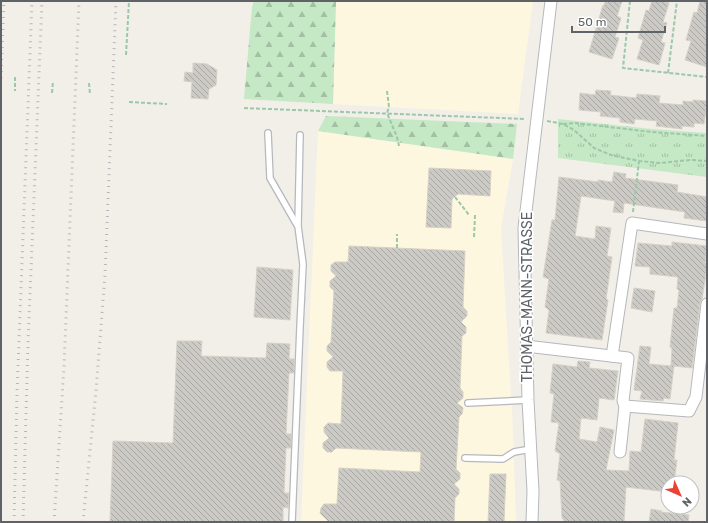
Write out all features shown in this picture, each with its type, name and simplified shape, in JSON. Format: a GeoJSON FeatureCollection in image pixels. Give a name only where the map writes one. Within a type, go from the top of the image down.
{"type":"FeatureCollection","features":[{"type":"Feature","properties":{"kind":"street","name":"THOMAS-MANN-STRASSE"},"geometry":{"type":"LineString","coordinates":[[532,522],[532,449],[526,346],[524,228],[551,1]]}},
{"type":"Feature","properties":{"kind":"street"},"geometry":{"type":"LineString","coordinates":[[612,356],[632,223],[707,234]]}},
{"type":"Feature","properties":{"kind":"street"},"geometry":{"type":"LineString","coordinates":[[625,406],[689,411],[696,396],[707,304]]}},
{"type":"Feature","properties":{"kind":"street"},"geometry":{"type":"LineString","coordinates":[[526,346],[628,358],[623,401],[625,406],[620,452]]}},
{"type":"Feature","properties":{"kind":"lane"},"geometry":{"type":"LineString","coordinates":[[268,133],[270,178],[298,226]]}},
{"type":"Feature","properties":{"kind":"lane"},"geometry":{"type":"LineString","coordinates":[[292,522],[303,264],[298,226],[300,135]]}},
{"type":"Feature","properties":{"kind":"lane"},"geometry":{"type":"LineString","coordinates":[[468,403],[528,400]]}},
{"type":"Feature","properties":{"kind":"lane"},"geometry":{"type":"LineString","coordinates":[[465,458],[503,460],[514,452],[532,449]]}},
{"type":"Feature","properties":{"kind":"path"},"geometry":{"type":"LineString","coordinates":[[126,55],[129,1]]}},
{"type":"Feature","properties":{"kind":"path"},"geometry":{"type":"LineString","coordinates":[[630,1],[623,68],[707,77]]}},
{"type":"Feature","properties":{"kind":"path"},"geometry":{"type":"LineString","coordinates":[[668,74],[677,1]]}},
{"type":"Feature","properties":{"kind":"path"},"geometry":{"type":"LineString","coordinates":[[15,77],[16,91]]}},
{"type":"Feature","properties":{"kind":"path"},"geometry":{"type":"LineString","coordinates":[[52,93],[53,81]]}},
{"type":"Feature","properties":{"kind":"path"},"geometry":{"type":"LineString","coordinates":[[89,83],[90,94]]}},
{"type":"Feature","properties":{"kind":"path"},"geometry":{"type":"LineString","coordinates":[[387,90],[389,107],[388,113],[398,137],[399,146]]}},
{"type":"Feature","properties":{"kind":"path"},"geometry":{"type":"LineString","coordinates":[[129,102],[166,104]]}},
{"type":"Feature","properties":{"kind":"path"},"geometry":{"type":"LineString","coordinates":[[244,108],[537,120],[563,124],[575,123],[652,132],[707,136]]}},
{"type":"Feature","properties":{"kind":"path"},"geometry":{"type":"LineString","coordinates":[[563,124],[574,130],[594,148],[611,155],[639,161],[660,163],[690,160],[707,161]]}},
{"type":"Feature","properties":{"kind":"path"},"geometry":{"type":"LineString","coordinates":[[632,223],[639,161]]}},
{"type":"Feature","properties":{"kind":"path"},"geometry":{"type":"LineString","coordinates":[[455,196],[469,215]]}},
{"type":"Feature","properties":{"kind":"path"},"geometry":{"type":"LineString","coordinates":[[474,237],[476,215]]}},
{"type":"Feature","properties":{"kind":"path"},"geometry":{"type":"LineString","coordinates":[[397,234],[397,248]]}},
{"type":"Feature","properties":{"kind":"shaded area"},"geometry":{"type":"Polygon","coordinates":[[[336,1],[533,1],[518,114],[333,104],[336,1]]]}},
{"type":"Feature","properties":{"kind":"shaded area"},"geometry":{"type":"Polygon","coordinates":[[[318,131],[513,159],[501,228],[513,431],[516,522],[301,522],[318,131]]]}},
{"type":"Feature","properties":{"kind":"green space"},"geometry":{"type":"Polygon","coordinates":[[[254,1],[336,1],[333,104],[244,99],[252,7],[254,1]]]}},
{"type":"Feature","properties":{"kind":"green space"},"geometry":{"type":"Polygon","coordinates":[[[326,116],[517,124],[513,159],[318,131],[326,116]]]}},
{"type":"Feature","properties":{"kind":"green space"},"geometry":{"type":"Polygon","coordinates":[[[558,119],[707,133],[707,177],[558,158],[558,119]]]}},
{"type":"Feature","properties":{"kind":"building"},"geometry":{"type":"Polygon","coordinates":[[[605,1],[622,1],[617,16],[621,18],[615,37],[619,38],[612,59],[589,52],[605,1]]]}},
{"type":"Feature","properties":{"kind":"building"},"geometry":{"type":"Polygon","coordinates":[[[652,1],[669,3],[663,22],[667,23],[661,42],[665,43],[659,65],[637,59],[643,40],[638,38],[646,10],[649,11],[652,1]]]}},
{"type":"Feature","properties":{"kind":"building"},"geometry":{"type":"Polygon","coordinates":[[[700,1],[707,1],[707,67],[685,60],[691,41],[686,40],[694,12],[697,13],[700,1]]]}},
{"type":"Feature","properties":{"kind":"building"},"geometry":{"type":"Polygon","coordinates":[[[193,63],[207,64],[217,70],[216,85],[209,89],[208,99],[191,98],[192,82],[184,81],[185,72],[193,73],[193,63]]]}},
{"type":"Feature","properties":{"kind":"building"},"geometry":{"type":"Polygon","coordinates":[[[596,90],[611,91],[610,95],[636,98],[637,94],[660,96],[659,103],[683,105],[683,101],[707,101],[704,124],[694,123],[694,127],[682,126],[682,129],[656,126],[657,121],[635,119],[634,124],[620,122],[620,118],[600,116],[601,112],[579,110],[580,93],[595,95],[596,90]]]}},
{"type":"Feature","properties":{"kind":"building"},"geometry":{"type":"Polygon","coordinates":[[[429,168],[491,171],[490,196],[458,194],[452,199],[451,228],[426,227],[429,168]]]}},
{"type":"Feature","properties":{"kind":"building"},"geometry":{"type":"Polygon","coordinates":[[[614,172],[626,174],[625,178],[678,185],[677,192],[707,197],[707,221],[684,218],[685,212],[624,203],[623,213],[613,212],[615,201],[581,196],[575,236],[595,239],[596,226],[611,228],[607,256],[612,257],[602,340],[546,333],[549,310],[545,307],[549,279],[543,277],[552,220],[555,220],[559,177],[598,182],[598,180],[612,182],[614,172]]]}},
{"type":"Feature","properties":{"kind":"building"},"geometry":{"type":"Polygon","coordinates":[[[672,242],[707,246],[705,281],[700,303],[692,368],[674,366],[670,399],[664,398],[663,401],[640,399],[642,391],[634,390],[640,346],[651,347],[649,364],[671,366],[672,348],[670,347],[674,308],[677,308],[679,290],[677,289],[678,277],[650,274],[650,267],[635,266],[638,243],[672,246],[672,242]]]}},
{"type":"Feature","properties":{"kind":"building"},"geometry":{"type":"Polygon","coordinates":[[[349,246],[465,251],[463,307],[467,311],[467,316],[461,322],[466,327],[466,333],[462,336],[460,388],[463,392],[463,398],[457,403],[463,408],[462,414],[459,417],[456,469],[460,473],[460,479],[454,484],[459,489],[459,494],[455,498],[454,522],[329,522],[320,513],[324,504],[337,504],[339,468],[420,472],[421,452],[336,448],[332,452],[327,452],[323,448],[323,443],[329,438],[324,432],[324,427],[328,423],[341,424],[343,371],[330,371],[327,367],[327,362],[333,357],[327,351],[327,346],[331,342],[334,291],[330,287],[330,281],[336,276],[331,271],[331,265],[335,262],[348,262],[349,246]]]}},
{"type":"Feature","properties":{"kind":"building"},"geometry":{"type":"Polygon","coordinates":[[[257,267],[293,270],[290,320],[254,317],[257,267]]]}},
{"type":"Feature","properties":{"kind":"building"},"geometry":{"type":"Polygon","coordinates":[[[634,288],[655,291],[652,312],[631,308],[634,288]]]}},
{"type":"Feature","properties":{"kind":"building"},"geometry":{"type":"Polygon","coordinates":[[[177,341],[202,341],[201,356],[266,358],[267,343],[290,344],[289,359],[294,359],[294,373],[289,373],[286,434],[291,434],[291,448],[286,448],[284,493],[289,493],[288,508],[283,507],[283,522],[110,522],[113,441],[173,443],[177,341]]]}},
{"type":"Feature","properties":{"kind":"building"},"geometry":{"type":"Polygon","coordinates":[[[578,361],[590,362],[589,368],[618,371],[614,400],[599,398],[597,420],[581,418],[579,439],[597,442],[600,427],[614,430],[606,470],[629,471],[630,451],[641,452],[645,419],[678,423],[674,460],[677,460],[675,475],[660,475],[660,491],[626,487],[624,522],[565,522],[562,518],[560,481],[557,480],[560,454],[555,451],[559,423],[551,422],[554,394],[550,393],[553,364],[577,367],[578,361]]]}},
{"type":"Feature","properties":{"kind":"building"},"geometry":{"type":"Polygon","coordinates":[[[490,474],[506,474],[504,522],[488,522],[490,474]]]}},
{"type":"Feature","properties":{"kind":"building"},"geometry":{"type":"Polygon","coordinates":[[[651,509],[660,511],[660,515],[689,515],[688,522],[649,522],[651,509]]]}},
{"type":"Feature","properties":{"kind":"railway"},"geometry":{"type":"LineString","coordinates":[[1,78],[4,1]]}},
{"type":"Feature","properties":{"kind":"railway"},"geometry":{"type":"LineString","coordinates":[[14,522],[17,393],[32,1]]}},
{"type":"Feature","properties":{"kind":"railway"},"geometry":{"type":"LineString","coordinates":[[23,522],[28,343],[42,1]]}},
{"type":"Feature","properties":{"kind":"railway"},"geometry":{"type":"LineString","coordinates":[[54,522],[64,367],[79,1]]}},
{"type":"Feature","properties":{"kind":"railway"},"geometry":{"type":"LineString","coordinates":[[83,522],[96,391],[105,275],[116,1]]}}]}
